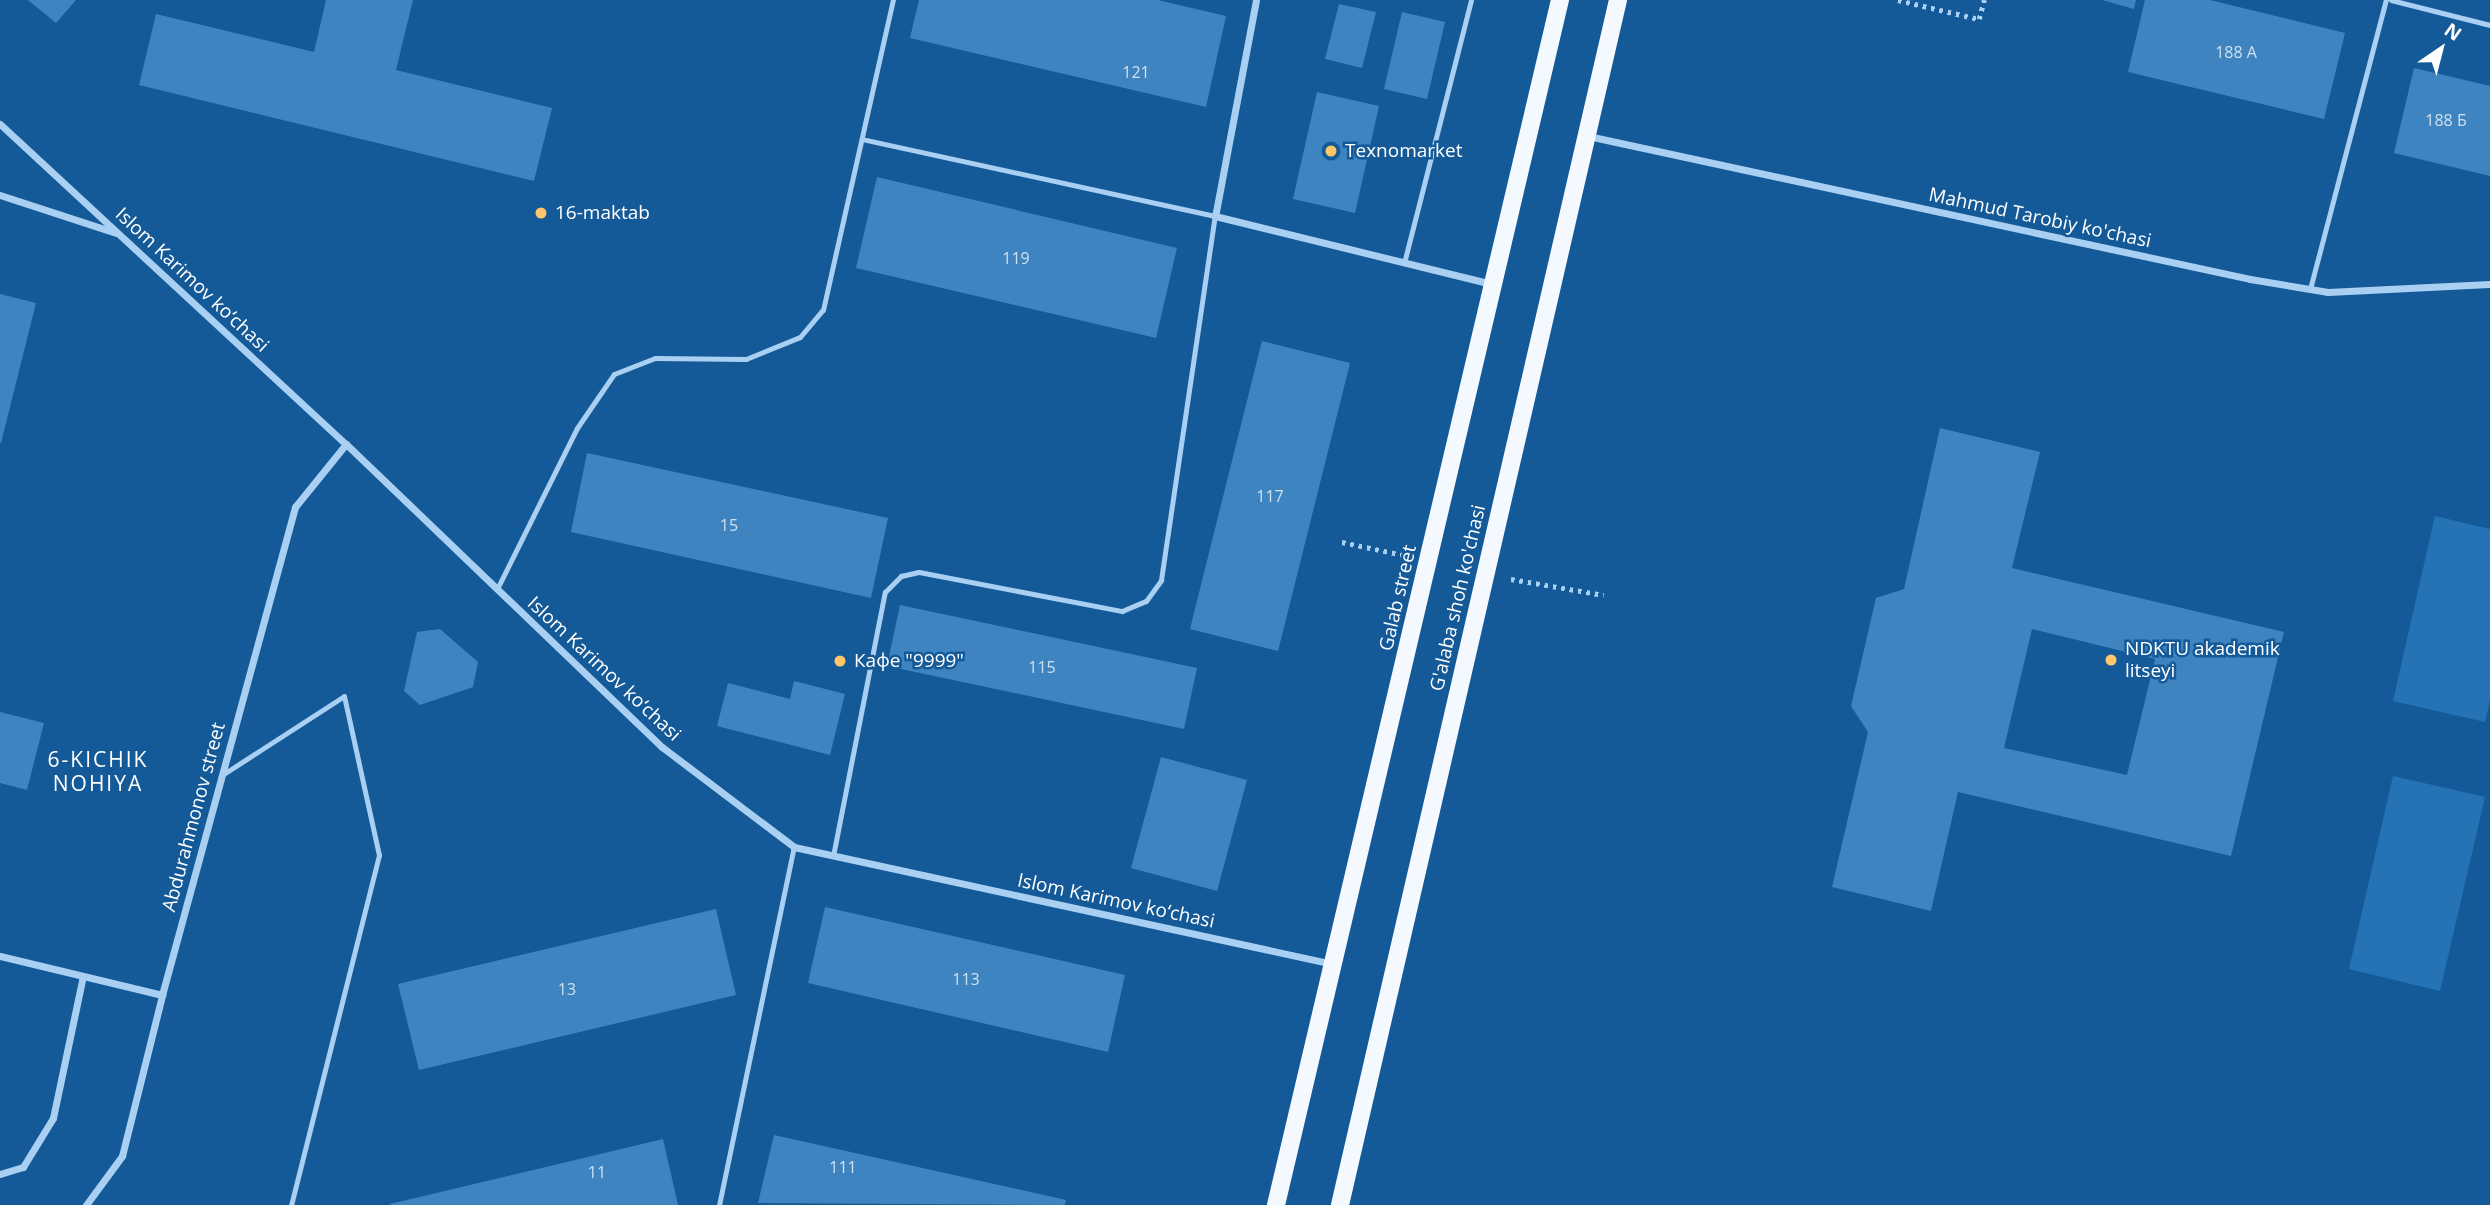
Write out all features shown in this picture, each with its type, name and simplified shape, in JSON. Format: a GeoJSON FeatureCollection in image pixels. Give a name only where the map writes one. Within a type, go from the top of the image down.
{"type":"FeatureCollection","features":[{"type":"Feature","properties":{"kind":"main road","name":"Galab street"},"geometry":{"type":"LineString","coordinates":[[1276,1205],[1560,0]]}},
{"type":"Feature","properties":{"kind":"main road","name":"G'alaba shoh ko'chasi"},"geometry":{"type":"LineString","coordinates":[[1340,1205],[1618,0]]}},
{"type":"Feature","properties":{"kind":"street"},"geometry":{"type":"LineString","coordinates":[[1256,0],[1215,216],[1493,284]]}},
{"type":"Feature","properties":{"kind":"street","name":"Islom Karimov ko‘chasi"},"geometry":{"type":"LineString","coordinates":[[0,124],[346,444],[662,747],[794,848],[1333,964]]}},
{"type":"Feature","properties":{"kind":"street","name":"Mahmud Tarobiy ko'chasi"},"geometry":{"type":"LineString","coordinates":[[1587,136],[2250,279],[2328,292],[2490,284]]}},
{"type":"Feature","properties":{"kind":"street"},"geometry":{"type":"LineString","coordinates":[[0,195],[119,234]]}},
{"type":"Feature","properties":{"kind":"street","name":"Abdurahmonov street"},"geometry":{"type":"LineString","coordinates":[[86,1205],[122,1156],[162,995],[295,507],[346,444]]}},
{"type":"Feature","properties":{"kind":"street"},"geometry":{"type":"LineString","coordinates":[[0,956],[162,995]]}},
{"type":"Feature","properties":{"kind":"street"},"geometry":{"type":"LineString","coordinates":[[0,1174],[23,1167],[53,1118],[83,976]]}},
{"type":"Feature","properties":{"kind":"lane"},"geometry":{"type":"LineString","coordinates":[[496,589],[577,428],[614,374],[655,358],[746,359],[800,337],[823,310],[893,0]]}},
{"type":"Feature","properties":{"kind":"lane"},"geometry":{"type":"LineString","coordinates":[[1404,263],[1471,0]]}},
{"type":"Feature","properties":{"kind":"lane"},"geometry":{"type":"LineString","coordinates":[[2310,289],[2389,0],[2490,25]]}},
{"type":"Feature","properties":{"kind":"lane"},"geometry":{"type":"LineString","coordinates":[[833,856],[885,592],[901,576],[919,572],[1122,611],[1146,601],[1161,580],[1215,216],[862,139]]}},
{"type":"Feature","properties":{"kind":"lane"},"geometry":{"type":"LineString","coordinates":[[222,775],[344,696],[379,855],[291,1205]]}},
{"type":"Feature","properties":{"kind":"lane"},"geometry":{"type":"LineString","coordinates":[[719,1205],[794,848]]}},
{"type":"Feature","properties":{"kind":"path"},"geometry":{"type":"LineString","coordinates":[[1898,0],[1979,19],[1984,0]]}},
{"type":"Feature","properties":{"kind":"shaded area"},"geometry":{"type":"Polygon","coordinates":[[[2435,516],[2490,529],[2490,700],[2485,722],[2393,701],[2435,516]]]}},
{"type":"Feature","properties":{"kind":"shaded area"},"geometry":{"type":"Polygon","coordinates":[[[2393,776],[2485,797],[2440,991],[2349,969],[2393,776]]]}},
{"type":"Feature","properties":{"kind":"building"},"geometry":{"type":"Polygon","coordinates":[[[28,0],[76,0],[56,23],[28,0]]]}},
{"type":"Feature","properties":{"kind":"building"},"geometry":{"type":"Polygon","coordinates":[[[326,0],[413,0],[396,70],[552,108],[534,181],[139,85],[156,14],[314,52],[326,0]]]}},
{"type":"Feature","properties":{"kind":"building"},"geometry":{"type":"Polygon","coordinates":[[[919,0],[1158,0],[1226,16],[1206,107],[910,38],[919,0]]]}},
{"type":"Feature","properties":{"kind":"building"},"geometry":{"type":"Polygon","coordinates":[[[2102,0],[2136,0],[2134,9],[2102,0]]]}},
{"type":"Feature","properties":{"kind":"building"},"geometry":{"type":"Polygon","coordinates":[[[2145,0],[2210,0],[2345,33],[2324,119],[2128,72],[2145,0]]]}},
{"type":"Feature","properties":{"kind":"building"},"geometry":{"type":"Polygon","coordinates":[[[1339,4],[1376,12],[1362,68],[1325,59],[1339,4]]]}},
{"type":"Feature","properties":{"kind":"building"},"geometry":{"type":"Polygon","coordinates":[[[1402,12],[1445,22],[1427,99],[1384,89],[1402,12]]]}},
{"type":"Feature","properties":{"kind":"building"},"geometry":{"type":"Polygon","coordinates":[[[2414,68],[2490,86],[2490,176],[2394,153],[2414,68]]]}},
{"type":"Feature","properties":{"kind":"building"},"geometry":{"type":"Polygon","coordinates":[[[1317,92],[1379,106],[1355,213],[1293,199],[1317,92]]]}},
{"type":"Feature","properties":{"kind":"building"},"geometry":{"type":"Polygon","coordinates":[[[877,177],[1177,248],[1156,338],[856,268],[877,177]]]}},
{"type":"Feature","properties":{"kind":"building"},"geometry":{"type":"Polygon","coordinates":[[[0,294],[36,303],[1,443],[0,443],[0,294]]]}},
{"type":"Feature","properties":{"kind":"building"},"geometry":{"type":"Polygon","coordinates":[[[1262,341],[1350,363],[1278,651],[1190,629],[1262,341]]]}},
{"type":"Feature","properties":{"kind":"building"},"geometry":{"type":"Polygon","coordinates":[[[1940,428],[2040,452],[2012,568],[2284,632],[2231,856],[1958,792],[1931,911],[1832,887],[1868,732],[1851,706],[1876,598],[1904,589],[1940,428]],[[2032,629],[2004,748],[2127,775],[2155,659],[2032,629]]]}},
{"type":"Feature","properties":{"kind":"building"},"geometry":{"type":"Polygon","coordinates":[[[587,453],[888,518],[871,598],[571,532],[587,453]]]}},
{"type":"Feature","properties":{"kind":"building"},"geometry":{"type":"Polygon","coordinates":[[[900,605],[1197,668],[1184,729],[887,666],[900,605]]]}},
{"type":"Feature","properties":{"kind":"building"},"geometry":{"type":"Polygon","coordinates":[[[440,629],[478,662],[473,687],[420,705],[404,691],[417,632],[440,629]]]}},
{"type":"Feature","properties":{"kind":"building"},"geometry":{"type":"Polygon","coordinates":[[[794,681],[845,694],[830,755],[717,726],[728,683],[790,699],[794,681]]]}},
{"type":"Feature","properties":{"kind":"building"},"geometry":{"type":"Polygon","coordinates":[[[0,712],[44,723],[27,790],[0,783],[0,712]]]}},
{"type":"Feature","properties":{"kind":"building"},"geometry":{"type":"Polygon","coordinates":[[[1161,757],[1247,780],[1217,891],[1131,868],[1161,757]]]}},
{"type":"Feature","properties":{"kind":"building"},"geometry":{"type":"Polygon","coordinates":[[[825,907],[1125,975],[1108,1052],[808,983],[825,907]]]}},
{"type":"Feature","properties":{"kind":"building"},"geometry":{"type":"Polygon","coordinates":[[[716,909],[736,995],[419,1070],[398,984],[716,909]]]}},
{"type":"Feature","properties":{"kind":"building"},"geometry":{"type":"Polygon","coordinates":[[[774,1135],[1066,1200],[1065,1205],[758,1203],[774,1135]]]}},
{"type":"Feature","properties":{"kind":"building"},"geometry":{"type":"Polygon","coordinates":[[[663,1139],[678,1205],[390,1205],[390,1204],[663,1139]]]}},
{"type":"Feature","properties":{"kind":"place","name":"Texnomarket"},"geometry":{"type":"Point","coordinates":[1331,151]}},
{"type":"Feature","properties":{"kind":"place","name":"16-maktab"},"geometry":{"type":"Point","coordinates":[541,213]}},
{"type":"Feature","properties":{"kind":"place","name":"NDKTU akademik litseyi"},"geometry":{"type":"Point","coordinates":[2111,660]}},
{"type":"Feature","properties":{"kind":"place","name":"Кафе \"9999\""},"geometry":{"type":"Point","coordinates":[840,661]}},
{"type":"Feature","properties":{"kind":"district","name":"6-KICHIK NOHIYA"},"geometry":{"type":"Point","coordinates":[98,771]}}]}
